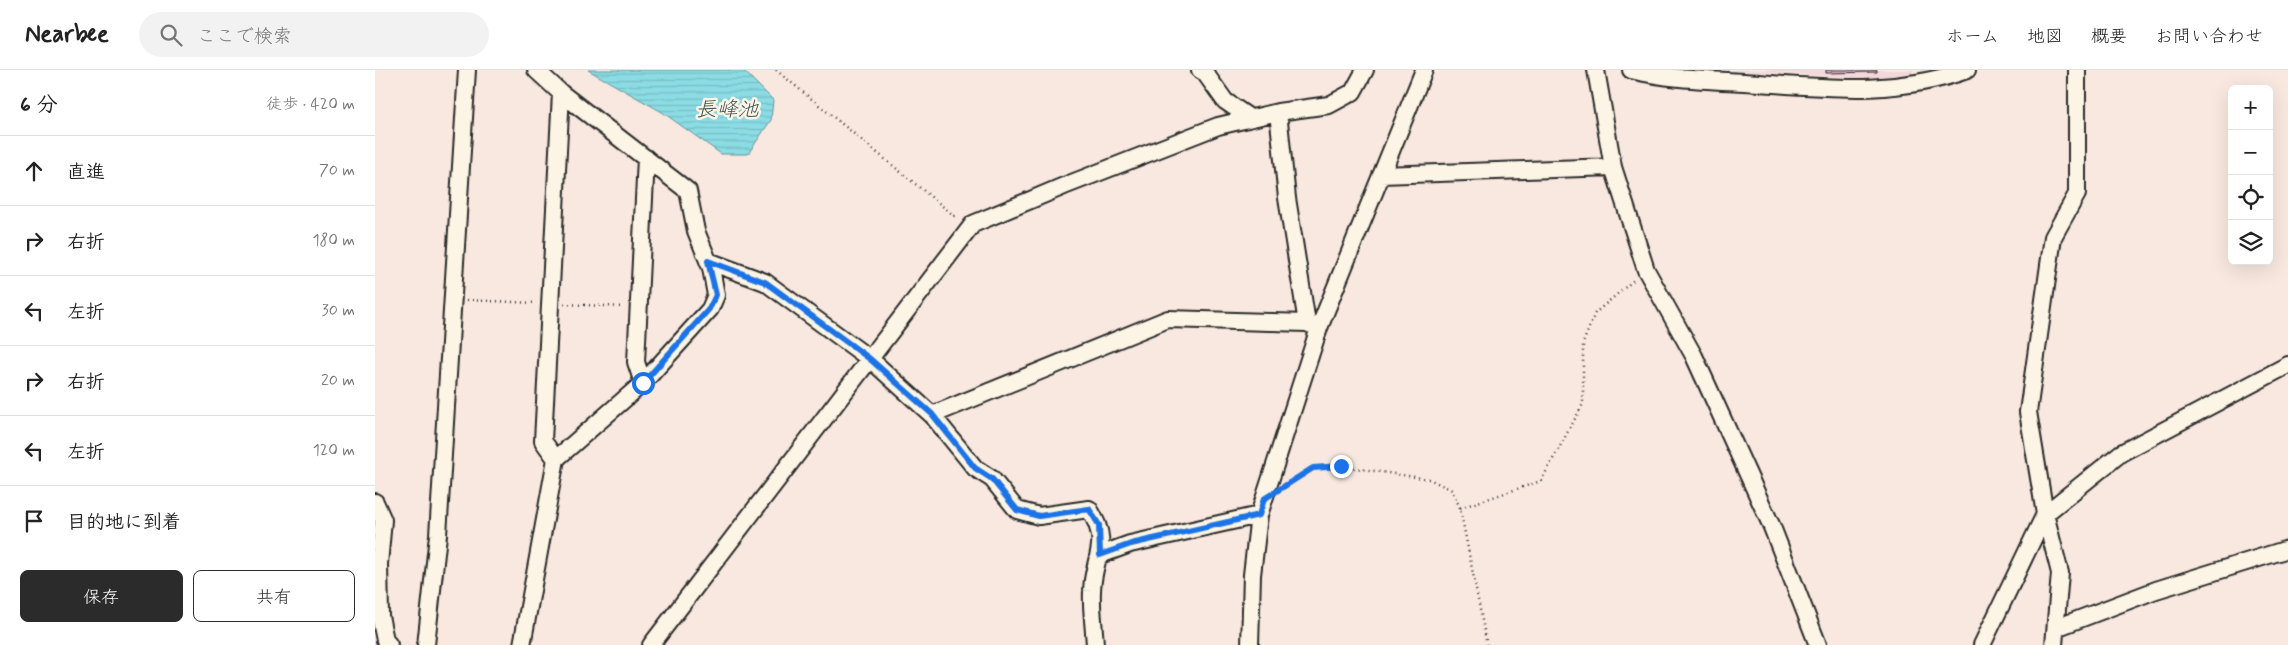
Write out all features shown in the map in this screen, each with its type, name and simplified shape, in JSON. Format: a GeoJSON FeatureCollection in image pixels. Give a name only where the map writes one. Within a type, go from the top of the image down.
{"type":"FeatureCollection","features":[{"type":"Feature","properties":{"kind":"street"},"geometry":{"type":"LineString","coordinates":[[426,645],[438,535],[467,70]]}},
{"type":"Feature","properties":{"kind":"street"},"geometry":{"type":"LineString","coordinates":[[525,643],[556,459],[643,383],[709,309],[716,295],[708,261],[696,231],[688,191],[561,93],[536,70]]}},
{"type":"Feature","properties":{"kind":"street"},"geometry":{"type":"LineString","coordinates":[[1200,70],[1205,73],[1225,101],[1250,118]]}},
{"type":"Feature","properties":{"kind":"street"},"geometry":{"type":"LineString","coordinates":[[651,645],[973,224],[1063,186],[1218,126],[1278,112],[1329,105],[1353,92],[1365,70]]}},
{"type":"Feature","properties":{"kind":"street"},"geometry":{"type":"LineString","coordinates":[[1248,645],[1252,575],[1259,515],[1313,326],[1381,175],[1424,70]]}},
{"type":"Feature","properties":{"kind":"street"},"geometry":{"type":"LineString","coordinates":[[1596,70],[1613,167],[1645,270],[1695,356],[1772,527],[1818,645]]}},
{"type":"Feature","properties":{"kind":"street"},"geometry":{"type":"LineString","coordinates":[[1631,70],[1703,75],[1837,89],[1893,88],[1949,76],[1967,70]]}},
{"type":"Feature","properties":{"kind":"street"},"geometry":{"type":"LineString","coordinates":[[2053,645],[2060,573],[2045,514],[2028,412],[2053,237],[2077,194],[2077,70]]}},
{"type":"Feature","properties":{"kind":"street"},"geometry":{"type":"LineString","coordinates":[[556,459],[543,441],[561,93]]}},
{"type":"Feature","properties":{"kind":"street"},"geometry":{"type":"LineString","coordinates":[[1278,112],[1287,198],[1313,326]]}},
{"type":"Feature","properties":{"kind":"street"},"geometry":{"type":"LineString","coordinates":[[643,383],[636,362],[646,158]]}},
{"type":"Feature","properties":{"kind":"street"},"geometry":{"type":"LineString","coordinates":[[1381,175],[1613,167]]}},
{"type":"Feature","properties":{"kind":"street"},"geometry":{"type":"LineString","coordinates":[[708,261],[765,282],[870,359],[932,414],[975,468],[992,479],[1017,510],[1039,516],[1089,509],[1099,525],[1100,555],[1095,568],[1091,590],[1095,645]]}},
{"type":"Feature","properties":{"kind":"street"},"geometry":{"type":"LineString","coordinates":[[932,414],[1168,319],[1313,326]]}},
{"type":"Feature","properties":{"kind":"street"},"geometry":{"type":"LineString","coordinates":[[1982,645],[2045,514],[2121,453],[2288,365]]}},
{"type":"Feature","properties":{"kind":"street"},"geometry":{"type":"LineString","coordinates":[[375,502],[383,520],[379,564],[380,616],[385,640],[389,645]]}},
{"type":"Feature","properties":{"kind":"street"},"geometry":{"type":"LineString","coordinates":[[1100,555],[1131,544],[1259,515]]}},
{"type":"Feature","properties":{"kind":"street"},"geometry":{"type":"LineString","coordinates":[[2056,628],[2156,590],[2288,549]]}},
{"type":"Feature","properties":{"kind":"path"},"geometry":{"type":"LineString","coordinates":[[776,70],[970,229]]}},
{"type":"Feature","properties":{"kind":"path"},"geometry":{"type":"LineString","coordinates":[[1460,508],[1541,481],[1583,404],[1583,343],[1595,313],[1645,270]]}},
{"type":"Feature","properties":{"kind":"path"},"geometry":{"type":"LineString","coordinates":[[453,300],[638,308]]}},
{"type":"Feature","properties":{"kind":"path"},"geometry":{"type":"LineString","coordinates":[[1264,499],[1313,468],[1341,466],[1429,480],[1451,490],[1460,508],[1487,645]]}},
{"type":"Feature","properties":{"kind":"shaded area"},"geometry":{"type":"Polygon","coordinates":[[[1728,70],[1913,70],[1913,75],[1880,79],[1728,70]]]}},
{"type":"Feature","properties":{"kind":"water","name":"長峰池"},"geometry":{"type":"Polygon","coordinates":[[[588,70],[743,70],[773,100],[771,120],[748,154],[721,154],[662,112],[588,70]]]}},
{"type":"Feature","properties":{"kind":"building"},"geometry":{"type":"Polygon","coordinates":[[[1826,70],[1877,70],[1877,72],[1826,73],[1826,70]]]}},
{"type":"Feature","properties":{"kind":"route"},"geometry":{"type":"LineString","coordinates":[[643,383],[709,309],[716,295],[708,261],[765,282],[870,359],[932,414],[975,468],[992,479],[1017,510],[1039,516],[1089,509],[1099,525],[1100,555],[1131,544],[1259,515],[1264,499],[1278,492],[1313,468],[1341,466]]}}]}
